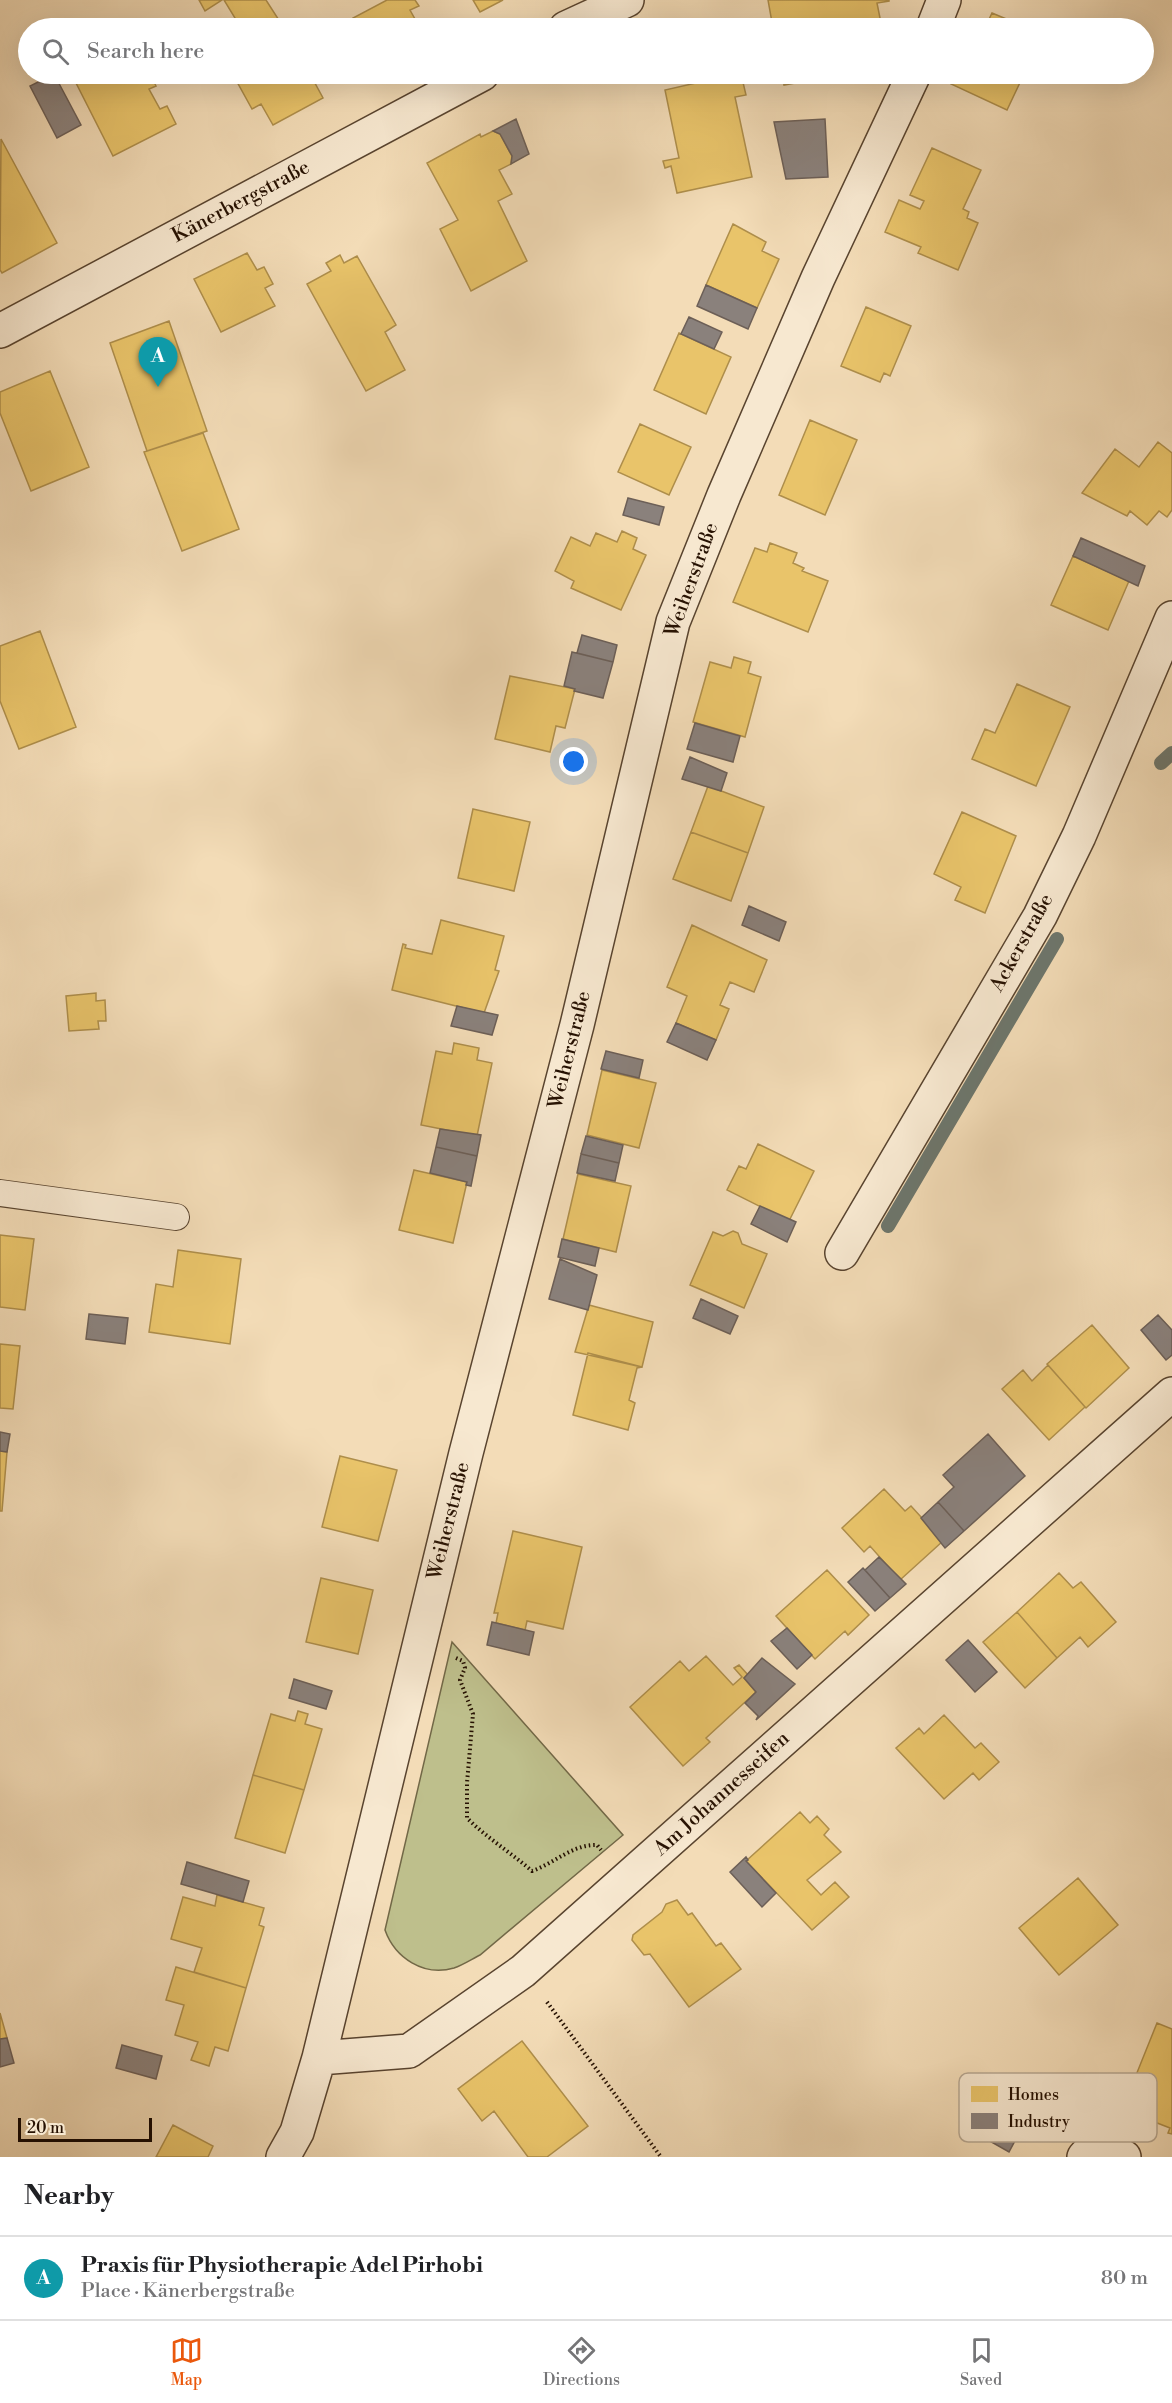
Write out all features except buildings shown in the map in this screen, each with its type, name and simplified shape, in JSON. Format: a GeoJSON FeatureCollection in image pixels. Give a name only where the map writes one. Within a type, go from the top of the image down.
{"type":"FeatureCollection","features":[{"type":"Feature","properties":{"kind":"street"},"geometry":{"type":"LineString","coordinates":[[582,14],[627,0]]}},
{"type":"Feature","properties":{"kind":"street"},"geometry":{"type":"LineString","coordinates":[[937,18],[944,0]]}},
{"type":"Feature","properties":{"kind":"street","name":"Känerbergstraße"},"geometry":{"type":"LineString","coordinates":[[0,331],[463,84]]}},
{"type":"Feature","properties":{"kind":"street","name":"Weiherstraße"},"geometry":{"type":"LineString","coordinates":[[319,2058],[420,1640],[577,1025],[673,622],[724,495],[818,278],[909,84]]}},
{"type":"Feature","properties":{"kind":"street","name":"Ackerstraße"},"geometry":{"type":"LineString","coordinates":[[842,1253],[1040,916],[1078,836],[1172,618]]}},
{"type":"Feature","properties":{"kind":"street","name":"Am Johannesseifen"},"geometry":{"type":"LineString","coordinates":[[319,2058],[409,2051],[524,1971],[1172,1394]]}},
{"type":"Feature","properties":{"kind":"street"},"geometry":{"type":"LineString","coordinates":[[284,2157],[297,2132],[319,2058]]}},
{"type":"Feature","properties":{"kind":"street"},"geometry":{"type":"LineString","coordinates":[[1084,2157],[1088,2152],[1105,2149],[1124,2157]]}},
{"type":"Feature","properties":{"kind":"lane"},"geometry":{"type":"LineString","coordinates":[[0,1193],[176,1217]]}},
{"type":"Feature","properties":{"kind":"path"},"geometry":{"type":"LineString","coordinates":[[420,1640],[463,1661],[465,1668],[460,1680],[473,1714],[467,1783],[467,1818],[486,1837],[505,1848],[532,1871],[552,1864],[584,1844],[597,1845],[625,1880]]}},
{"type":"Feature","properties":{"kind":"path"},"geometry":{"type":"LineString","coordinates":[[524,1971],[661,2157]]}},
{"type":"Feature","properties":{"kind":"green space"},"geometry":{"type":"Polygon","coordinates":[[[452,1642],[623,1835],[480,1955],[454,1968],[432,1970],[403,1957],[385,1930],[452,1642]]]}},
{"type":"Feature","properties":{"kind":"waterway"},"geometry":{"type":"LineString","coordinates":[[1161,763],[1172,753]]}},
{"type":"Feature","properties":{"kind":"waterway"},"geometry":{"type":"LineString","coordinates":[[888,1226],[1057,939]]}},
{"type":"Feature","properties":{"kind":"place","name":"Praxis für Physiotherapie Adel Pirhobi"},"geometry":{"type":"Point","coordinates":[158,387]}}]}
